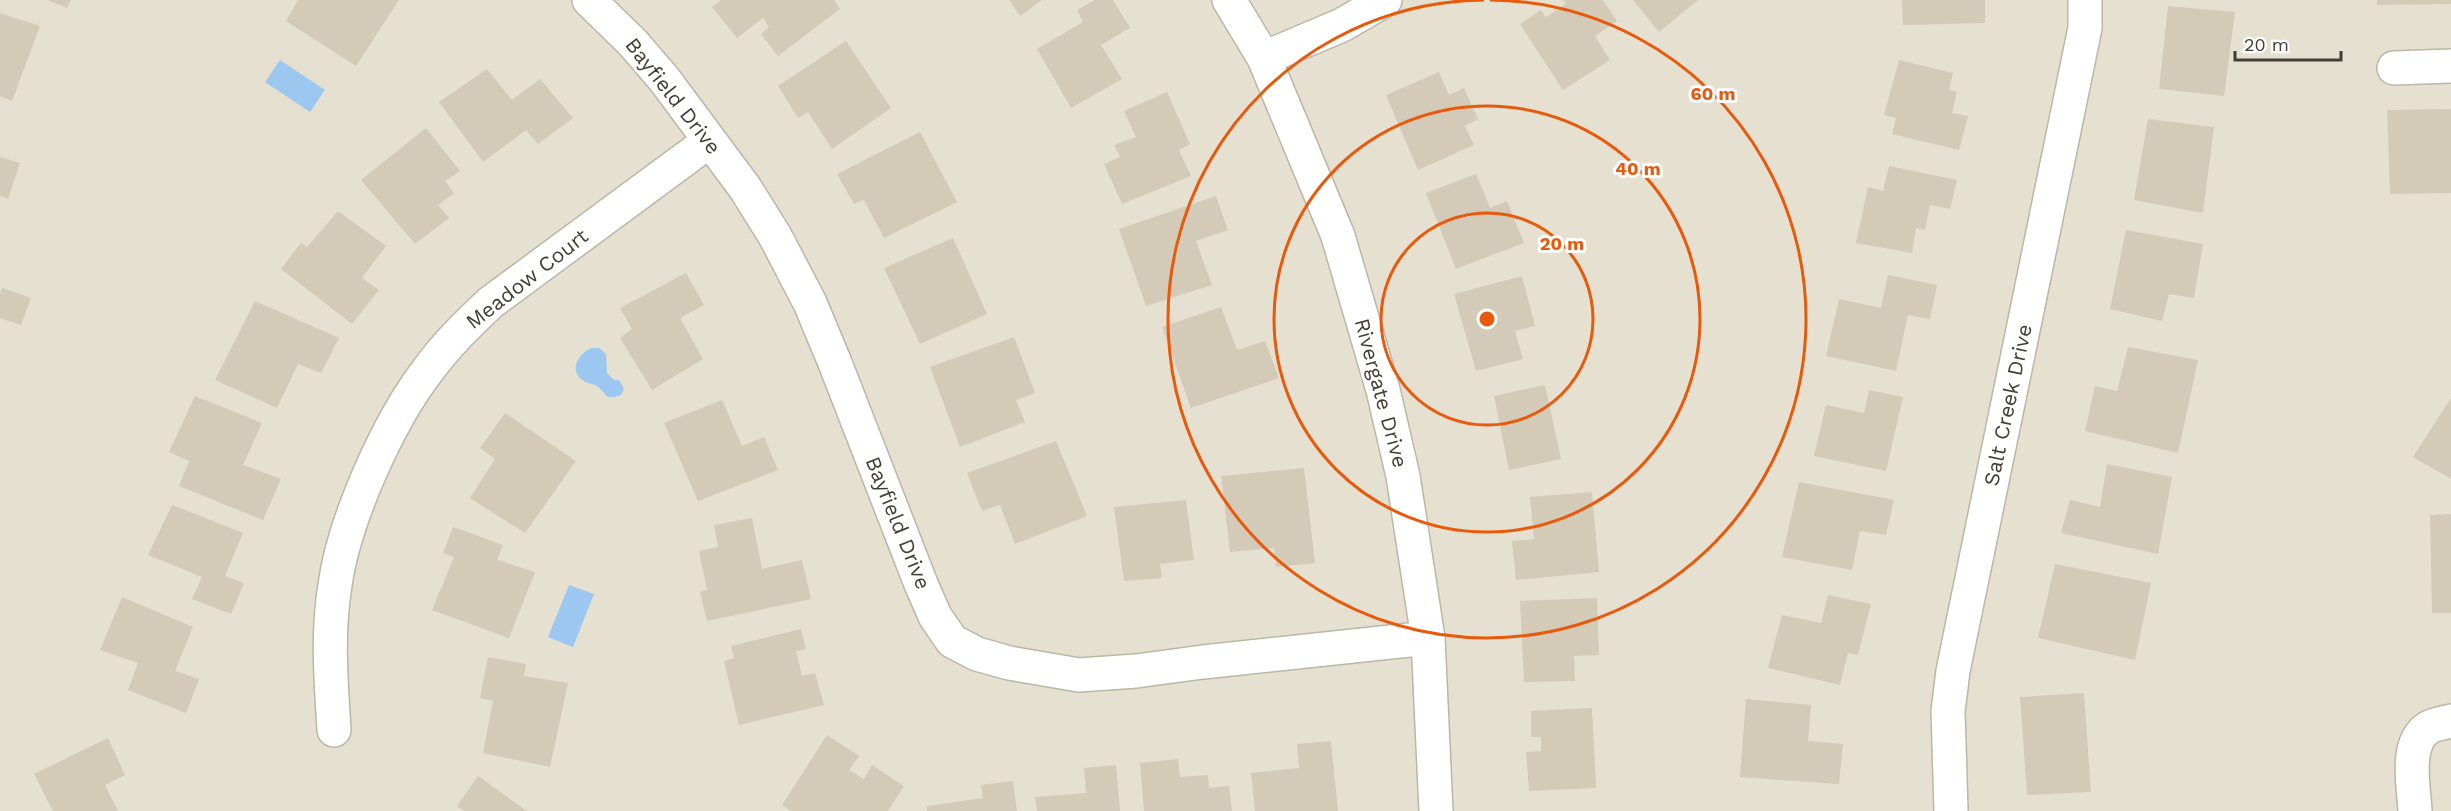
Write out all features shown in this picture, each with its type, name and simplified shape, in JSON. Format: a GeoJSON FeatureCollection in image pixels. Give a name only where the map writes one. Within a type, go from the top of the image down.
{"type":"FeatureCollection","features":[{"type":"Feature","properties":{"kind":"street","name":"Bayfield Drive"},"geometry":{"type":"LineString","coordinates":[[589,0],[633,43],[664,79],[708,142],[745,188],[775,236],[810,303],[921,584],[935,616],[952,641],[977,654],[1009,663],[1078,675],[1136,671],[1215,660],[1428,638]]}},
{"type":"Feature","properties":{"kind":"street","name":"Rivergate Drive"},"geometry":{"type":"LineString","coordinates":[[1229,0],[1264,58],[1338,236],[1383,390],[1403,476],[1428,638],[1436,811]]}},
{"type":"Feature","properties":{"kind":"street"},"geometry":{"type":"LineString","coordinates":[[1264,58],[1342,25],[1385,0]]}},
{"type":"Feature","properties":{"kind":"street","name":"Salt Creek Drive"},"geometry":{"type":"LineString","coordinates":[[1951,811],[1948,711],[1953,671],[2085,28],[2085,0]]}},
{"type":"Feature","properties":{"kind":"street"},"geometry":{"type":"LineString","coordinates":[[2394,69],[2451,66]]}},
{"type":"Feature","properties":{"kind":"street","name":"Meadow Court"},"geometry":{"type":"LineString","coordinates":[[334,730],[329,641],[335,583],[354,510],[402,407],[429,369],[461,331],[490,303],[708,142]]}},
{"type":"Feature","properties":{"kind":"street"},"geometry":{"type":"LineString","coordinates":[[2415,811],[2413,775],[2415,745],[2427,728],[2451,721]]}},
{"type":"Feature","properties":{"kind":"shaded area"},"geometry":{"type":"Polygon","coordinates":[[[0,0],[2451,0],[2451,811],[0,811],[0,0]]]}},
{"type":"Feature","properties":{"kind":"water"},"geometry":{"type":"Polygon","coordinates":[[[280,60],[325,90],[310,112],[265,82],[280,60]]]}},
{"type":"Feature","properties":{"kind":"water"},"geometry":{"type":"Polygon","coordinates":[[[591,348],[599,348],[606,354],[607,373],[614,380],[619,380],[624,389],[621,395],[608,397],[597,386],[579,377],[576,368],[579,358],[591,348]]]}},
{"type":"Feature","properties":{"kind":"water"},"geometry":{"type":"Polygon","coordinates":[[[569,585],[594,594],[573,647],[548,637],[569,585]]]}},
{"type":"Feature","properties":{"kind":"building"},"geometry":{"type":"Polygon","coordinates":[[[48,0],[71,0],[67,8],[48,0]]]}},
{"type":"Feature","properties":{"kind":"building"},"geometry":{"type":"Polygon","coordinates":[[[298,0],[399,0],[356,66],[286,21],[298,0]]]}},
{"type":"Feature","properties":{"kind":"building"},"geometry":{"type":"Polygon","coordinates":[[[721,0],[834,0],[840,9],[778,56],[761,34],[769,27],[763,18],[737,38],[712,7],[721,0]]]}},
{"type":"Feature","properties":{"kind":"building"},"geometry":{"type":"Polygon","coordinates":[[[1009,0],[1042,0],[1020,16],[1009,0]]]}},
{"type":"Feature","properties":{"kind":"building"},"geometry":{"type":"Polygon","coordinates":[[[1095,0],[1113,0],[1130,28],[1101,45],[1122,79],[1071,108],[1037,49],[1083,22],[1077,10],[1095,0]]]}},
{"type":"Feature","properties":{"kind":"building"},"geometry":{"type":"Polygon","coordinates":[[[1563,0],[1603,0],[1617,21],[1595,36],[1610,60],[1563,90],[1520,24],[1541,10],[1546,17],[1566,4],[1563,0]]]}},
{"type":"Feature","properties":{"kind":"building"},"geometry":{"type":"Polygon","coordinates":[[[1633,0],[1698,0],[1659,32],[1633,0]]]}},
{"type":"Feature","properties":{"kind":"building"},"geometry":{"type":"Polygon","coordinates":[[[1902,0],[1985,0],[1985,23],[1903,25],[1902,0]]]}},
{"type":"Feature","properties":{"kind":"building"},"geometry":{"type":"Polygon","coordinates":[[[2377,0],[2451,0],[2451,4],[2377,5],[2377,0]]]}},
{"type":"Feature","properties":{"kind":"building"},"geometry":{"type":"Polygon","coordinates":[[[2168,6],[2235,12],[2224,96],[2159,89],[2168,6]]]}},
{"type":"Feature","properties":{"kind":"building"},"geometry":{"type":"Polygon","coordinates":[[[0,13],[40,26],[12,101],[0,96],[0,13]]]}},
{"type":"Feature","properties":{"kind":"building"},"geometry":{"type":"Polygon","coordinates":[[[846,41],[891,108],[832,149],[808,112],[798,118],[778,86],[846,41]]]}},
{"type":"Feature","properties":{"kind":"building"},"geometry":{"type":"Polygon","coordinates":[[[1899,60],[1953,73],[1949,90],[1957,92],[1952,113],[1968,116],[1959,150],[1892,134],[1896,118],[1884,115],[1899,60]]]}},
{"type":"Feature","properties":{"kind":"building"},"geometry":{"type":"Polygon","coordinates":[[[487,69],[512,100],[540,79],[573,118],[538,144],[526,130],[483,162],[439,102],[487,69]]]}},
{"type":"Feature","properties":{"kind":"building"},"geometry":{"type":"Polygon","coordinates":[[[1439,72],[1449,95],[1464,88],[1478,119],[1465,126],[1474,145],[1418,170],[1386,95],[1439,72]]]}},
{"type":"Feature","properties":{"kind":"building"},"geometry":{"type":"Polygon","coordinates":[[[1167,92],[1190,144],[1179,150],[1191,176],[1122,204],[1104,164],[1120,157],[1114,145],[1136,137],[1124,111],[1167,92]]]}},
{"type":"Feature","properties":{"kind":"building"},"geometry":{"type":"Polygon","coordinates":[[[2451,109],[2451,193],[2390,194],[2387,110],[2451,109]]]}},
{"type":"Feature","properties":{"kind":"building"},"geometry":{"type":"Polygon","coordinates":[[[2148,119],[2214,127],[2203,213],[2134,200],[2148,119]]]}},
{"type":"Feature","properties":{"kind":"building"},"geometry":{"type":"Polygon","coordinates":[[[426,128],[460,171],[445,181],[454,193],[438,205],[449,218],[415,244],[361,180],[426,128]]]}},
{"type":"Feature","properties":{"kind":"building"},"geometry":{"type":"Polygon","coordinates":[[[920,132],[957,202],[884,238],[864,200],[854,204],[837,174],[920,132]]]}},
{"type":"Feature","properties":{"kind":"building"},"geometry":{"type":"Polygon","coordinates":[[[0,157],[20,163],[8,199],[0,196],[0,157]]]}},
{"type":"Feature","properties":{"kind":"building"},"geometry":{"type":"Polygon","coordinates":[[[1889,166],[1957,180],[1950,209],[1930,205],[1925,230],[1916,228],[1912,253],[1856,243],[1868,187],[1883,191],[1889,166]]]}},
{"type":"Feature","properties":{"kind":"building"},"geometry":{"type":"Polygon","coordinates":[[[1476,174],[1490,208],[1507,201],[1524,243],[1456,269],[1426,193],[1476,174]]]}},
{"type":"Feature","properties":{"kind":"building"},"geometry":{"type":"Polygon","coordinates":[[[1216,196],[1228,230],[1196,241],[1212,285],[1146,306],[1119,229],[1216,196]]]}},
{"type":"Feature","properties":{"kind":"building"},"geometry":{"type":"Polygon","coordinates":[[[338,211],[386,246],[362,278],[379,290],[352,324],[281,269],[301,243],[307,247],[338,211]]]}},
{"type":"Feature","properties":{"kind":"building"},"geometry":{"type":"Polygon","coordinates":[[[2126,230],[2203,244],[2194,298],[2169,294],[2162,321],[2110,309],[2126,230]]]}},
{"type":"Feature","properties":{"kind":"building"},"geometry":{"type":"Polygon","coordinates":[[[953,238],[987,314],[920,344],[884,268],[953,238]]]}},
{"type":"Feature","properties":{"kind":"building"},"geometry":{"type":"Polygon","coordinates":[[[686,273],[704,305],[680,318],[703,359],[652,390],[620,338],[632,329],[620,308],[686,273]]]}},
{"type":"Feature","properties":{"kind":"building"},"geometry":{"type":"Polygon","coordinates":[[[1888,275],[1937,285],[1930,319],[1908,315],[1896,371],[1826,356],[1839,299],[1881,308],[1888,275]]]}},
{"type":"Feature","properties":{"kind":"building"},"geometry":{"type":"Polygon","coordinates":[[[1522,276],[1535,326],[1515,331],[1523,359],[1476,371],[1454,294],[1522,276]]]}},
{"type":"Feature","properties":{"kind":"building"},"geometry":{"type":"Polygon","coordinates":[[[2,288],[31,298],[21,325],[0,318],[2,288]]]}},
{"type":"Feature","properties":{"kind":"building"},"geometry":{"type":"Polygon","coordinates":[[[255,301],[339,338],[321,373],[298,364],[277,408],[215,380],[255,301]]]}},
{"type":"Feature","properties":{"kind":"building"},"geometry":{"type":"Polygon","coordinates":[[[1221,307],[1237,350],[1265,341],[1279,378],[1191,408],[1162,327],[1221,307]]]}},
{"type":"Feature","properties":{"kind":"building"},"geometry":{"type":"Polygon","coordinates":[[[1014,337],[1035,393],[1016,400],[1025,422],[960,447],[930,367],[1014,337]]]}},
{"type":"Feature","properties":{"kind":"building"},"geometry":{"type":"Polygon","coordinates":[[[2128,347],[2198,360],[2178,453],[2085,431],[2095,386],[2117,391],[2128,347]]]}},
{"type":"Feature","properties":{"kind":"building"},"geometry":{"type":"Polygon","coordinates":[[[1545,385],[1561,459],[1509,470],[1494,396],[1545,385]]]}},
{"type":"Feature","properties":{"kind":"building"},"geometry":{"type":"Polygon","coordinates":[[[1869,390],[1903,397],[1886,471],[1814,456],[1826,405],[1864,413],[1869,390]]]}},
{"type":"Feature","properties":{"kind":"building"},"geometry":{"type":"Polygon","coordinates":[[[195,396],[262,423],[243,465],[281,479],[263,520],[179,486],[189,461],[169,452],[195,396]]]}},
{"type":"Feature","properties":{"kind":"building"},"geometry":{"type":"Polygon","coordinates":[[[2451,398],[2451,479],[2413,457],[2451,398]]]}},
{"type":"Feature","properties":{"kind":"building"},"geometry":{"type":"Polygon","coordinates":[[[722,400],[742,446],[764,437],[778,470],[698,501],[664,423],[722,400]]]}},
{"type":"Feature","properties":{"kind":"building"},"geometry":{"type":"Polygon","coordinates":[[[505,413],[576,461],[525,533],[470,498],[495,459],[480,448],[505,413]]]}},
{"type":"Feature","properties":{"kind":"building"},"geometry":{"type":"Polygon","coordinates":[[[1056,441],[1087,516],[1015,544],[1000,505],[982,511],[967,473],[1056,441]]]}},
{"type":"Feature","properties":{"kind":"building"},"geometry":{"type":"Polygon","coordinates":[[[2107,464],[2172,477],[2158,554],[2061,533],[2070,500],[2100,507],[2107,464]]]}},
{"type":"Feature","properties":{"kind":"building"},"geometry":{"type":"Polygon","coordinates":[[[1304,468],[1315,563],[1276,567],[1274,548],[1230,552],[1221,476],[1304,468]]]}},
{"type":"Feature","properties":{"kind":"building"},"geometry":{"type":"Polygon","coordinates":[[[1799,482],[1894,500],[1886,535],[1860,531],[1852,570],[1782,557],[1799,482]]]}},
{"type":"Feature","properties":{"kind":"building"},"geometry":{"type":"Polygon","coordinates":[[[1592,492],[1599,572],[1516,580],[1512,541],[1534,539],[1530,497],[1592,492]]]}},
{"type":"Feature","properties":{"kind":"building"},"geometry":{"type":"Polygon","coordinates":[[[1186,500],[1194,560],[1160,564],[1162,578],[1124,581],[1114,507],[1186,500]]]}},
{"type":"Feature","properties":{"kind":"building"},"geometry":{"type":"Polygon","coordinates":[[[172,505],[243,533],[225,576],[244,583],[231,614],[192,599],[202,577],[148,555],[172,505]]]}},
{"type":"Feature","properties":{"kind":"building"},"geometry":{"type":"Polygon","coordinates":[[[2451,514],[2451,613],[2432,613],[2430,515],[2451,514]]]}},
{"type":"Feature","properties":{"kind":"building"},"geometry":{"type":"Polygon","coordinates":[[[752,518],[762,569],[802,560],[811,599],[707,621],[700,592],[707,590],[699,551],[718,547],[714,525],[752,518]]]}},
{"type":"Feature","properties":{"kind":"building"},"geometry":{"type":"Polygon","coordinates":[[[453,527],[503,545],[497,560],[535,572],[509,638],[432,610],[454,557],[443,553],[453,527]]]}},
{"type":"Feature","properties":{"kind":"building"},"geometry":{"type":"Polygon","coordinates":[[[2055,564],[2151,583],[2135,660],[2038,638],[2055,564]]]}},
{"type":"Feature","properties":{"kind":"building"},"geometry":{"type":"Polygon","coordinates":[[[1828,595],[1871,604],[1858,655],[1848,653],[1840,685],[1768,668],[1782,615],[1821,623],[1828,595]]]}},
{"type":"Feature","properties":{"kind":"building"},"geometry":{"type":"Polygon","coordinates":[[[122,597],[193,627],[175,671],[199,679],[186,713],[128,690],[138,663],[100,650],[122,597]]]}},
{"type":"Feature","properties":{"kind":"building"},"geometry":{"type":"Polygon","coordinates":[[[1597,598],[1599,655],[1574,656],[1575,681],[1524,682],[1520,601],[1597,598]]]}},
{"type":"Feature","properties":{"kind":"building"},"geometry":{"type":"Polygon","coordinates":[[[801,629],[806,649],[796,651],[802,676],[815,673],[824,705],[739,725],[724,661],[734,658],[731,646],[801,629]]]}},
{"type":"Feature","properties":{"kind":"building"},"geometry":{"type":"Polygon","coordinates":[[[488,657],[526,664],[524,676],[568,683],[550,767],[483,753],[493,701],[480,698],[488,657]]]}},
{"type":"Feature","properties":{"kind":"building"},"geometry":{"type":"Polygon","coordinates":[[[2084,693],[2091,792],[2027,795],[2020,697],[2084,693]]]}},
{"type":"Feature","properties":{"kind":"building"},"geometry":{"type":"Polygon","coordinates":[[[1746,699],[1811,705],[1808,741],[1843,744],[1839,784],[1740,777],[1746,699]]]}},
{"type":"Feature","properties":{"kind":"building"},"geometry":{"type":"Polygon","coordinates":[[[1592,708],[1596,788],[1529,791],[1526,752],[1541,751],[1541,737],[1531,737],[1531,711],[1592,708]]]}},
{"type":"Feature","properties":{"kind":"building"},"geometry":{"type":"Polygon","coordinates":[[[827,735],[859,756],[849,770],[864,779],[872,765],[904,786],[888,811],[791,811],[782,805],[827,735]]]}},
{"type":"Feature","properties":{"kind":"building"},"geometry":{"type":"Polygon","coordinates":[[[108,738],[125,775],[105,785],[118,811],[53,811],[34,774],[108,738]]]}},
{"type":"Feature","properties":{"kind":"building"},"geometry":{"type":"Polygon","coordinates":[[[1331,741],[1338,811],[1255,811],[1251,773],[1299,768],[1297,744],[1331,741]]]}},
{"type":"Feature","properties":{"kind":"building"},"geometry":{"type":"Polygon","coordinates":[[[1178,759],[1180,777],[1208,775],[1209,788],[1229,786],[1232,811],[1144,811],[1140,763],[1178,759]]]}},
{"type":"Feature","properties":{"kind":"building"},"geometry":{"type":"Polygon","coordinates":[[[1116,765],[1120,811],[1037,811],[1035,797],[1086,793],[1084,768],[1116,765]]]}},
{"type":"Feature","properties":{"kind":"building"},"geometry":{"type":"Polygon","coordinates":[[[478,776],[527,811],[464,811],[457,806],[478,776]]]}},
{"type":"Feature","properties":{"kind":"building"},"geometry":{"type":"Polygon","coordinates":[[[1013,781],[1017,811],[927,811],[927,806],[983,798],[981,785],[1013,781]]]}}]}
